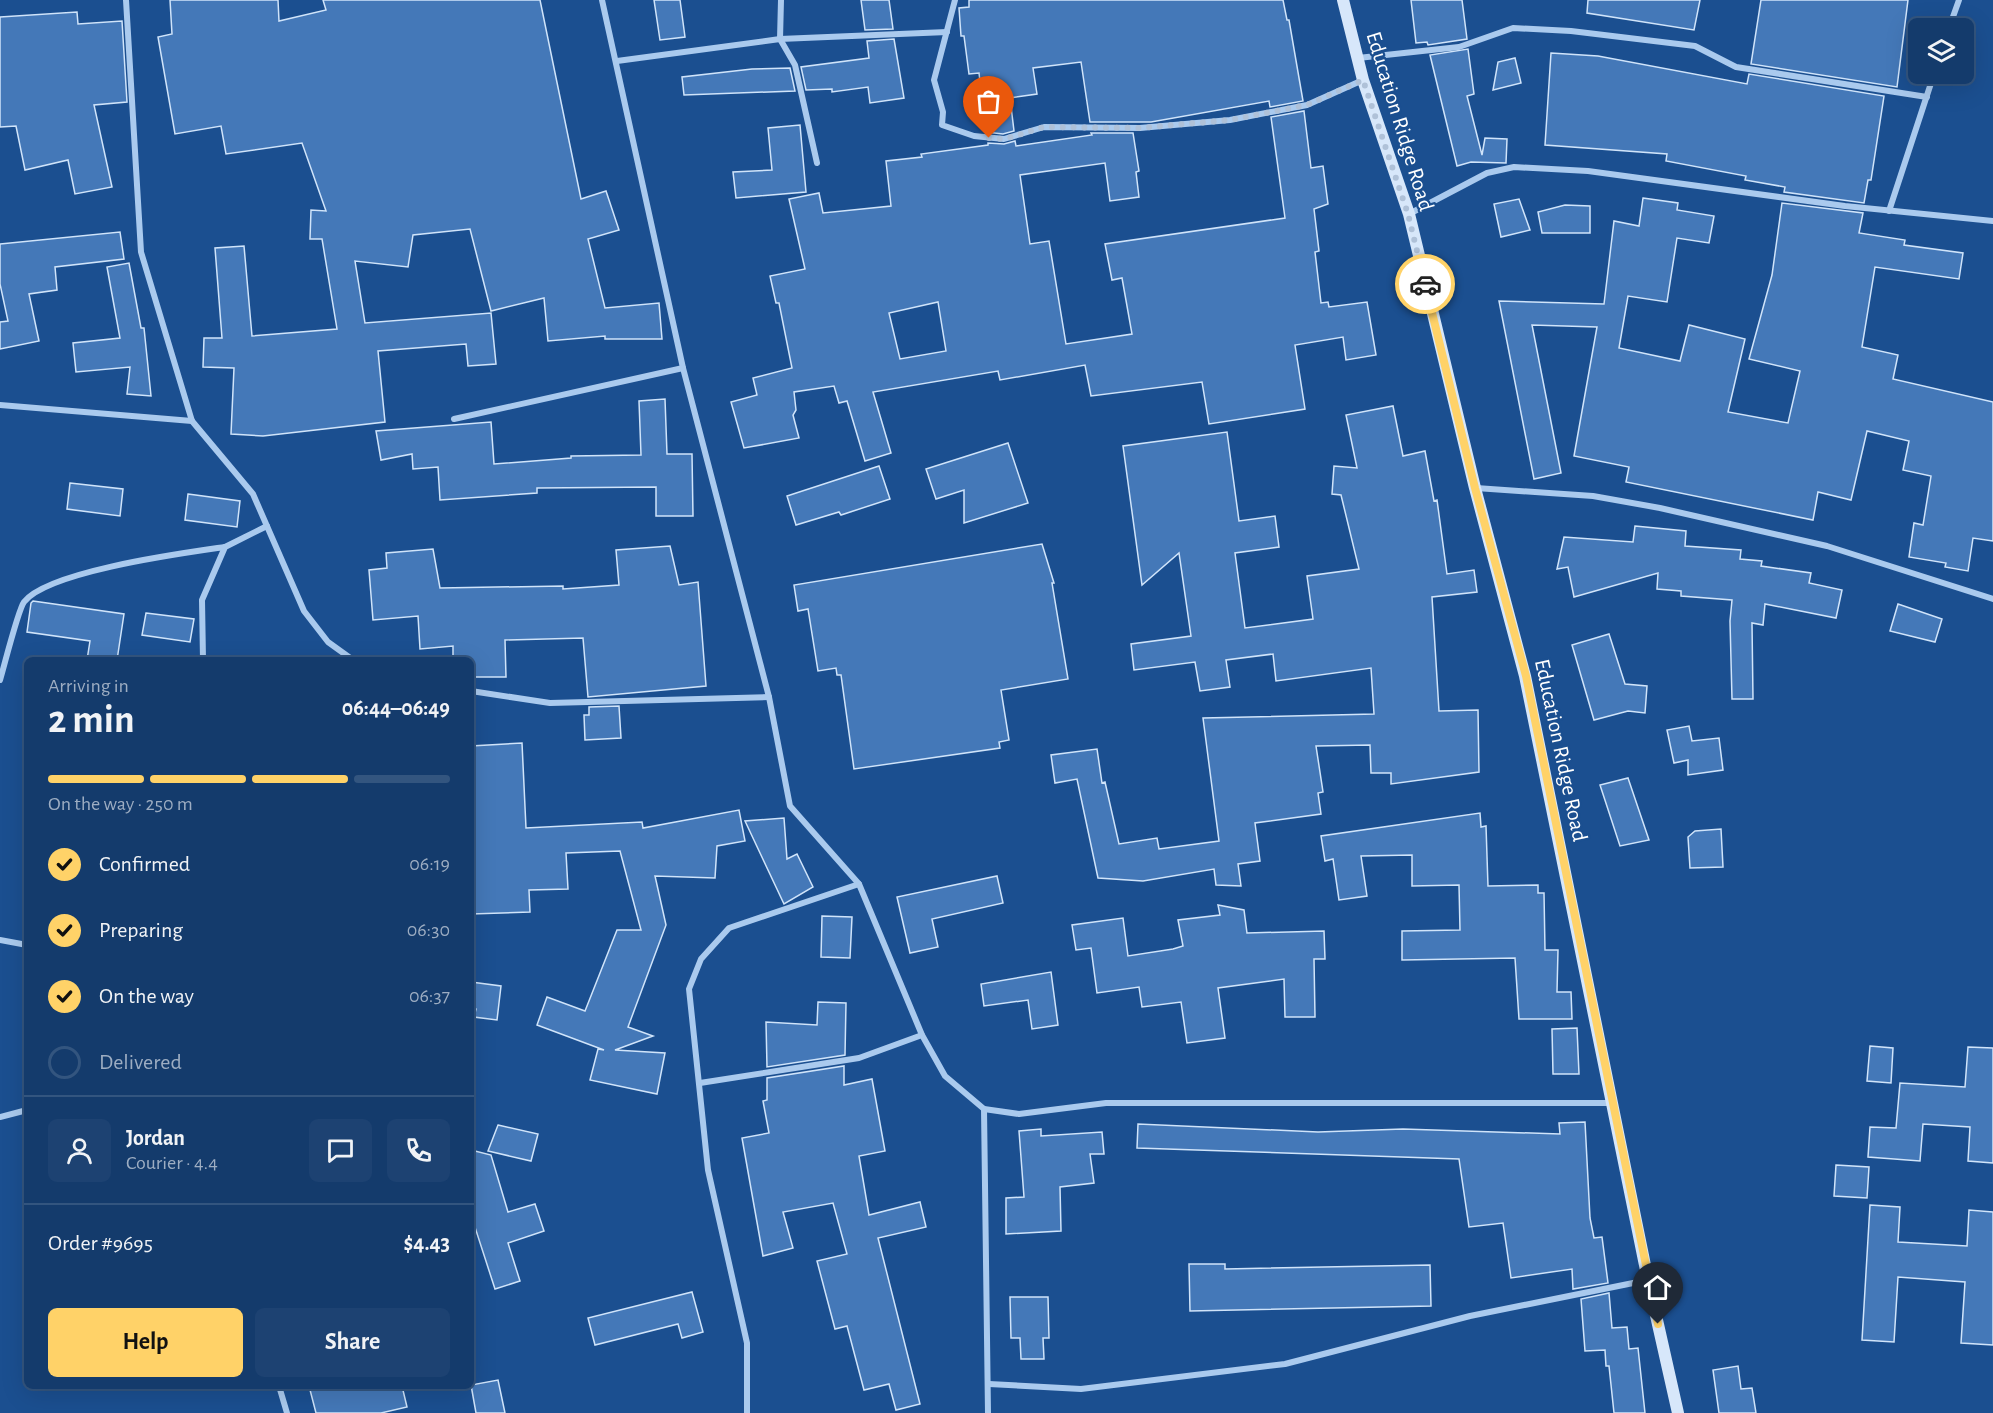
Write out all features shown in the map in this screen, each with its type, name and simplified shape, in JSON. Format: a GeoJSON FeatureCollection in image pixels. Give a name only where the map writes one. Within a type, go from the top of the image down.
{"type":"FeatureCollection","features":[{"type":"Feature","properties":{"kind":"main road","name":"Education Ridge Road"},"geometry":{"type":"LineString","coordinates":[[1343,0],[1363,80],[1408,214],[1475,488],[1526,676],[1648,1280],[1678,1413]]}},
{"type":"Feature","properties":{"kind":"street"},"geometry":{"type":"LineString","coordinates":[[126,0],[141,252],[192,421],[253,494],[304,611],[328,642],[349,657]]}},
{"type":"Feature","properties":{"kind":"street"},"geometry":{"type":"LineString","coordinates":[[602,0],[683,368],[770,697],[790,806],[858,884],[922,1035],[945,1076],[984,1109],[1019,1113],[1117,1103],[1613,1103]]}},
{"type":"Feature","properties":{"kind":"street"},"geometry":{"type":"LineString","coordinates":[[781,0],[780,39],[795,65],[818,163]]}},
{"type":"Feature","properties":{"kind":"street"},"geometry":{"type":"LineString","coordinates":[[955,0],[934,80],[943,112],[942,124],[974,136],[1005,139],[1044,127],[1140,128],[1230,120],[1307,105],[1363,80]]}},
{"type":"Feature","properties":{"kind":"street"},"geometry":{"type":"LineString","coordinates":[[1953,18],[1959,0]]}},
{"type":"Feature","properties":{"kind":"street"},"geometry":{"type":"LineString","coordinates":[[1358,58],[1459,46],[1513,28],[1571,31],[1695,46],[1736,67],[1927,97]]}},
{"type":"Feature","properties":{"kind":"street"},"geometry":{"type":"LineString","coordinates":[[617,61],[780,39],[947,32]]}},
{"type":"Feature","properties":{"kind":"street"},"geometry":{"type":"LineString","coordinates":[[1889,211],[1931,84]]}},
{"type":"Feature","properties":{"kind":"street"},"geometry":{"type":"LineString","coordinates":[[1408,214],[1487,173],[1514,167],[1588,171],[1889,211],[1993,221]]}},
{"type":"Feature","properties":{"kind":"street"},"geometry":{"type":"LineString","coordinates":[[454,419],[683,368]]}},
{"type":"Feature","properties":{"kind":"street"},"geometry":{"type":"LineString","coordinates":[[0,405],[192,421]]}},
{"type":"Feature","properties":{"kind":"street"},"geometry":{"type":"LineString","coordinates":[[1475,488],[1593,496],[1660,508],[1827,546],[1993,599]]}},
{"type":"Feature","properties":{"kind":"street"},"geometry":{"type":"LineString","coordinates":[[0,680],[23,602],[42,588],[126,562],[225,547],[267,526]]}},
{"type":"Feature","properties":{"kind":"street"},"geometry":{"type":"LineString","coordinates":[[203,657],[202,600],[225,547]]}},
{"type":"Feature","properties":{"kind":"street"},"geometry":{"type":"LineString","coordinates":[[474,691],[550,703],[770,697]]}},
{"type":"Feature","properties":{"kind":"street"},"geometry":{"type":"LineString","coordinates":[[747,1413],[747,1343],[708,1170],[689,989],[701,959],[729,928],[858,884]]}},
{"type":"Feature","properties":{"kind":"street"},"geometry":{"type":"LineString","coordinates":[[0,940],[24,944]]}},
{"type":"Feature","properties":{"kind":"street"},"geometry":{"type":"LineString","coordinates":[[700,1083],[859,1058],[922,1035]]}},
{"type":"Feature","properties":{"kind":"street"},"geometry":{"type":"LineString","coordinates":[[984,1109],[988,1413]]}},
{"type":"Feature","properties":{"kind":"street"},"geometry":{"type":"LineString","coordinates":[[0,1117],[24,1111]]}},
{"type":"Feature","properties":{"kind":"street"},"geometry":{"type":"LineString","coordinates":[[989,1384],[1081,1389],[1285,1364],[1470,1316],[1648,1280]]}},
{"type":"Feature","properties":{"kind":"street"},"geometry":{"type":"LineString","coordinates":[[280,1389],[287,1413]]}},
{"type":"Feature","properties":{"kind":"building"},"geometry":{"type":"Polygon","coordinates":[[[170,0],[278,0],[279,21],[326,10],[323,0],[540,0],[581,199],[606,191],[619,230],[588,239],[605,308],[659,303],[662,339],[605,339],[605,336],[548,341],[544,298],[491,311],[470,229],[413,235],[408,267],[355,261],[365,323],[491,313],[496,364],[468,366],[466,344],[378,351],[385,422],[263,436],[231,434],[234,368],[203,367],[204,338],[222,338],[215,248],[244,246],[252,336],[337,329],[322,239],[310,239],[311,210],[326,211],[302,143],[226,154],[221,126],[175,134],[158,37],[172,34],[170,0]]]}},
{"type":"Feature","properties":{"kind":"building"},"geometry":{"type":"Polygon","coordinates":[[[654,0],[680,0],[685,37],[660,40],[654,0]]]}},
{"type":"Feature","properties":{"kind":"building"},"geometry":{"type":"Polygon","coordinates":[[[861,0],[889,0],[893,29],[865,30],[861,0]]]}},
{"type":"Feature","properties":{"kind":"building"},"geometry":{"type":"Polygon","coordinates":[[[969,0],[1283,0],[1287,20],[1289,20],[1303,101],[1270,107],[1269,101],[1151,122],[1090,122],[1081,62],[1033,68],[1037,94],[1010,98],[1014,131],[1003,134],[986,132],[979,73],[969,74],[964,36],[961,36],[959,8],[969,7],[969,0]]]}},
{"type":"Feature","properties":{"kind":"building"},"geometry":{"type":"Polygon","coordinates":[[[1411,0],[1462,0],[1467,39],[1428,45],[1427,42],[1416,43],[1411,0]]]}},
{"type":"Feature","properties":{"kind":"building"},"geometry":{"type":"Polygon","coordinates":[[[1588,0],[1700,0],[1694,30],[1587,13],[1588,0]]]}},
{"type":"Feature","properties":{"kind":"building"},"geometry":{"type":"Polygon","coordinates":[[[1761,0],[1908,0],[1897,87],[1751,64],[1761,0]]]}},
{"type":"Feature","properties":{"kind":"building"},"geometry":{"type":"Polygon","coordinates":[[[77,12],[78,24],[122,21],[127,102],[94,105],[112,187],[75,194],[68,160],[25,170],[16,126],[0,127],[0,17],[77,12]]]}},
{"type":"Feature","properties":{"kind":"building"},"geometry":{"type":"Polygon","coordinates":[[[894,39],[904,98],[870,103],[868,87],[832,92],[832,89],[806,90],[801,67],[869,58],[867,41],[894,39]]]}},
{"type":"Feature","properties":{"kind":"building"},"geometry":{"type":"Polygon","coordinates":[[[1468,49],[1474,94],[1467,96],[1482,155],[1485,138],[1507,139],[1506,163],[1471,162],[1457,166],[1430,55],[1468,49]]]}},
{"type":"Feature","properties":{"kind":"building"},"geometry":{"type":"Polygon","coordinates":[[[1551,53],[1598,56],[1747,84],[1749,74],[1884,96],[1871,180],[1868,180],[1864,203],[1784,192],[1785,187],[1745,180],[1746,176],[1666,161],[1667,154],[1545,145],[1551,53]]]}},
{"type":"Feature","properties":{"kind":"building"},"geometry":{"type":"Polygon","coordinates":[[[1515,58],[1521,83],[1493,90],[1498,62],[1515,58]]]}},
{"type":"Feature","properties":{"kind":"building"},"geometry":{"type":"Polygon","coordinates":[[[790,68],[795,91],[684,95],[682,77],[752,69],[790,68]]]}},
{"type":"Feature","properties":{"kind":"building"},"geometry":{"type":"Polygon","coordinates":[[[1304,111],[1311,168],[1323,166],[1328,204],[1314,209],[1319,251],[1315,252],[1321,303],[1328,302],[1329,307],[1367,302],[1376,355],[1346,360],[1343,337],[1295,345],[1305,409],[1209,424],[1202,382],[1091,396],[1085,365],[1000,380],[998,371],[873,392],[891,453],[865,461],[847,401],[839,403],[834,386],[794,392],[796,410],[793,415],[799,438],[744,448],[731,402],[757,395],[753,378],[792,368],[779,303],[776,303],[770,276],[805,269],[789,199],[819,193],[823,213],[891,206],[886,161],[922,157],[921,154],[988,145],[988,143],[1004,144],[1015,141],[1016,146],[1092,135],[1091,133],[1133,133],[1139,171],[1136,172],[1139,197],[1110,201],[1105,163],[1020,175],[1030,244],[1049,241],[1066,344],[1132,334],[1122,278],[1112,280],[1105,244],[1285,218],[1271,117],[1304,111]],[[938,302],[889,313],[900,359],[946,351],[938,302]]]}},
{"type":"Feature","properties":{"kind":"building"},"geometry":{"type":"Polygon","coordinates":[[[800,125],[806,192],[736,198],[733,172],[772,170],[768,128],[800,125]]]}},
{"type":"Feature","properties":{"kind":"building"},"geometry":{"type":"Polygon","coordinates":[[[1643,198],[1678,203],[1677,210],[1714,216],[1709,243],[1677,238],[1667,302],[1628,296],[1619,348],[1680,361],[1689,325],[1745,339],[1728,412],[1788,423],[1800,371],[1749,359],[1772,275],[1782,203],[1863,213],[1859,233],[1905,240],[1904,245],[1963,253],[1959,279],[1875,267],[1862,347],[1898,355],[1893,379],[1993,402],[1993,541],[1973,538],[1968,571],[1945,567],[1946,563],[1909,557],[1914,523],[1923,525],[1931,476],[1903,470],[1909,441],[1867,431],[1851,500],[1818,492],[1813,520],[1626,482],[1629,467],[1574,456],[1597,327],[1532,325],[1561,473],[1534,479],[1499,301],[1604,304],[1614,221],[1639,226],[1643,198]]]}},
{"type":"Feature","properties":{"kind":"building"},"geometry":{"type":"Polygon","coordinates":[[[1519,199],[1530,230],[1501,237],[1494,204],[1519,199]]]}},
{"type":"Feature","properties":{"kind":"building"},"geometry":{"type":"Polygon","coordinates":[[[1565,205],[1590,206],[1590,233],[1542,233],[1538,212],[1565,205]]]}},
{"type":"Feature","properties":{"kind":"building"},"geometry":{"type":"Polygon","coordinates":[[[120,232],[124,259],[55,267],[57,290],[29,294],[39,341],[0,349],[0,322],[8,321],[0,284],[0,244],[120,232]]]}},
{"type":"Feature","properties":{"kind":"building"},"geometry":{"type":"Polygon","coordinates":[[[129,263],[141,328],[144,328],[151,396],[127,394],[130,367],[76,372],[73,343],[120,338],[107,267],[129,263]]]}},
{"type":"Feature","properties":{"kind":"building"},"geometry":{"type":"Polygon","coordinates":[[[665,399],[667,454],[692,454],[693,516],[656,516],[656,487],[537,488],[537,493],[440,500],[438,467],[413,469],[412,454],[381,460],[376,431],[491,422],[494,464],[571,458],[571,456],[641,455],[639,401],[665,399]]]}},
{"type":"Feature","properties":{"kind":"building"},"geometry":{"type":"Polygon","coordinates":[[[1393,406],[1403,456],[1425,451],[1434,501],[1437,500],[1447,574],[1474,570],[1477,592],[1432,597],[1439,711],[1478,710],[1479,772],[1391,784],[1391,773],[1371,773],[1370,745],[1316,746],[1323,792],[1318,793],[1321,814],[1255,823],[1260,861],[1238,864],[1241,886],[1216,885],[1214,869],[1143,881],[1098,878],[1077,779],[1055,783],[1051,755],[1097,749],[1102,783],[1105,782],[1119,844],[1157,838],[1159,849],[1219,841],[1203,718],[1374,714],[1371,668],[1276,681],[1273,654],[1226,660],[1230,687],[1200,691],[1195,662],[1134,670],[1131,644],[1191,636],[1179,553],[1142,585],[1123,446],[1227,432],[1239,521],[1275,516],[1279,547],[1235,553],[1245,628],[1313,619],[1307,576],[1359,569],[1341,495],[1332,494],[1334,466],[1357,468],[1346,415],[1393,406]]]}},
{"type":"Feature","properties":{"kind":"building"},"geometry":{"type":"Polygon","coordinates":[[[1008,443],[1028,503],[964,523],[964,490],[936,499],[926,469],[1008,443]]]}},
{"type":"Feature","properties":{"kind":"building"},"geometry":{"type":"Polygon","coordinates":[[[879,466],[890,499],[841,515],[839,512],[796,525],[787,496],[879,466]]]}},
{"type":"Feature","properties":{"kind":"building"},"geometry":{"type":"Polygon","coordinates":[[[70,483],[123,489],[120,516],[67,509],[70,483]]]}},
{"type":"Feature","properties":{"kind":"building"},"geometry":{"type":"Polygon","coordinates":[[[188,494],[240,501],[237,527],[185,520],[188,494]]]}},
{"type":"Feature","properties":{"kind":"building"},"geometry":{"type":"Polygon","coordinates":[[[1635,526],[1686,531],[1685,546],[1741,550],[1740,559],[1762,561],[1761,566],[1811,573],[1809,583],[1842,590],[1836,618],[1765,604],[1763,625],[1752,623],[1753,699],[1732,699],[1730,621],[1732,600],[1681,596],[1681,591],[1657,589],[1658,573],[1574,597],[1568,567],[1557,569],[1564,537],[1633,542],[1635,526]]]}},
{"type":"Feature","properties":{"kind":"building"},"geometry":{"type":"Polygon","coordinates":[[[1042,544],[1054,583],[1052,583],[1068,679],[1001,690],[1009,740],[999,742],[1000,748],[854,769],[841,675],[837,675],[836,668],[818,671],[808,609],[798,611],[794,585],[1042,544]]]}},
{"type":"Feature","properties":{"kind":"building"},"geometry":{"type":"Polygon","coordinates":[[[670,546],[679,585],[698,582],[706,686],[588,697],[583,638],[505,640],[506,677],[474,677],[474,657],[453,657],[453,646],[420,649],[418,616],[373,620],[369,570],[387,568],[386,553],[433,549],[440,588],[563,586],[563,589],[619,585],[616,550],[670,546]]]}},
{"type":"Feature","properties":{"kind":"building"},"geometry":{"type":"Polygon","coordinates":[[[33,601],[124,614],[117,657],[87,657],[90,641],[27,632],[33,601]]]}},
{"type":"Feature","properties":{"kind":"building"},"geometry":{"type":"Polygon","coordinates":[[[1898,604],[1942,619],[1935,642],[1890,631],[1898,604]]]}},
{"type":"Feature","properties":{"kind":"building"},"geometry":{"type":"Polygon","coordinates":[[[146,613],[194,619],[190,642],[142,635],[146,613]]]}},
{"type":"Feature","properties":{"kind":"building"},"geometry":{"type":"Polygon","coordinates":[[[1609,634],[1625,684],[1647,686],[1645,713],[1628,711],[1594,720],[1572,645],[1609,634]]]}},
{"type":"Feature","properties":{"kind":"building"},"geometry":{"type":"Polygon","coordinates":[[[619,706],[621,738],[585,740],[584,715],[589,715],[589,707],[619,706]]]}},
{"type":"Feature","properties":{"kind":"building"},"geometry":{"type":"Polygon","coordinates":[[[1689,726],[1692,741],[1719,738],[1723,770],[1688,775],[1688,760],[1674,763],[1667,730],[1689,726]]]}},
{"type":"Feature","properties":{"kind":"building"},"geometry":{"type":"Polygon","coordinates":[[[522,743],[526,828],[642,822],[643,828],[739,810],[745,841],[717,846],[715,878],[655,876],[666,925],[628,1027],[653,1036],[615,1050],[665,1053],[657,1094],[590,1080],[598,1049],[604,1050],[537,1025],[547,997],[585,1011],[617,930],[641,930],[620,851],[566,853],[568,889],[529,890],[530,912],[474,914],[474,746],[522,743]]]}},
{"type":"Feature","properties":{"kind":"building"},"geometry":{"type":"Polygon","coordinates":[[[1628,778],[1649,840],[1620,846],[1600,785],[1628,778]]]}},
{"type":"Feature","properties":{"kind":"building"},"geometry":{"type":"Polygon","coordinates":[[[1480,813],[1481,827],[1486,826],[1488,886],[1538,885],[1538,893],[1544,893],[1545,950],[1558,950],[1557,992],[1571,992],[1572,1019],[1519,1019],[1515,958],[1402,960],[1402,931],[1460,930],[1459,885],[1412,886],[1412,855],[1361,856],[1367,896],[1339,900],[1333,859],[1325,861],[1321,836],[1480,813]]]}},
{"type":"Feature","properties":{"kind":"building"},"geometry":{"type":"Polygon","coordinates":[[[784,818],[787,859],[797,854],[813,887],[784,904],[745,821],[784,818]]]}},
{"type":"Feature","properties":{"kind":"building"},"geometry":{"type":"Polygon","coordinates":[[[1721,829],[1723,867],[1690,868],[1688,837],[1695,831],[1721,829]]]}},
{"type":"Feature","properties":{"kind":"building"},"geometry":{"type":"Polygon","coordinates":[[[997,876],[1003,903],[932,919],[938,947],[910,953],[897,897],[997,876]]]}},
{"type":"Feature","properties":{"kind":"building"},"geometry":{"type":"Polygon","coordinates":[[[1218,905],[1244,910],[1247,933],[1324,931],[1325,959],[1314,959],[1315,1017],[1285,1017],[1284,979],[1218,988],[1225,1038],[1187,1043],[1181,1002],[1142,1007],[1139,987],[1097,993],[1091,948],[1076,950],[1072,925],[1123,918],[1128,956],[1183,946],[1178,920],[1220,915],[1218,905]]]}},
{"type":"Feature","properties":{"kind":"building"},"geometry":{"type":"Polygon","coordinates":[[[822,916],[852,917],[850,958],[821,957],[822,916]]]}},
{"type":"Feature","properties":{"kind":"building"},"geometry":{"type":"Polygon","coordinates":[[[1051,972],[1058,1025],[1032,1029],[1028,1000],[984,1006],[981,984],[1051,972]]]}},
{"type":"Feature","properties":{"kind":"building"},"geometry":{"type":"Polygon","coordinates":[[[474,982],[501,986],[497,1020],[474,1017],[476,1009],[474,1009],[474,982]]]}},
{"type":"Feature","properties":{"kind":"building"},"geometry":{"type":"Polygon","coordinates":[[[818,1002],[846,1003],[845,1055],[767,1067],[766,1022],[817,1025],[818,1002]]]}},
{"type":"Feature","properties":{"kind":"building"},"geometry":{"type":"Polygon","coordinates":[[[1577,1028],[1579,1074],[1553,1074],[1552,1029],[1577,1028]]]}},
{"type":"Feature","properties":{"kind":"building"},"geometry":{"type":"Polygon","coordinates":[[[1870,1046],[1893,1048],[1891,1083],[1867,1081],[1870,1046]]]}},
{"type":"Feature","properties":{"kind":"building"},"geometry":{"type":"Polygon","coordinates":[[[1968,1047],[1993,1048],[1993,1163],[1968,1161],[1970,1127],[1923,1124],[1920,1161],[1868,1157],[1870,1127],[1896,1128],[1900,1083],[1965,1087],[1968,1047]]]}},
{"type":"Feature","properties":{"kind":"building"},"geometry":{"type":"Polygon","coordinates":[[[844,1066],[844,1085],[872,1079],[885,1151],[859,1156],[869,1215],[920,1202],[926,1227],[878,1238],[920,1404],[896,1410],[889,1384],[864,1390],[847,1326],[835,1329],[817,1261],[847,1254],[833,1203],[783,1212],[793,1248],[763,1256],[742,1138],[769,1133],[763,1101],[767,1100],[767,1078],[844,1066]]]}},
{"type":"Feature","properties":{"kind":"building"},"geometry":{"type":"Polygon","coordinates":[[[1585,1122],[1590,1218],[1594,1238],[1602,1237],[1608,1283],[1573,1289],[1572,1269],[1511,1278],[1503,1223],[1469,1227],[1459,1159],[1137,1148],[1138,1124],[1318,1132],[1403,1129],[1560,1134],[1559,1123],[1585,1122]]]}},
{"type":"Feature","properties":{"kind":"building"},"geometry":{"type":"Polygon","coordinates":[[[498,1125],[538,1134],[531,1161],[488,1151],[498,1125]]]}},
{"type":"Feature","properties":{"kind":"building"},"geometry":{"type":"Polygon","coordinates":[[[1041,1129],[1041,1136],[1102,1132],[1104,1154],[1090,1154],[1094,1183],[1060,1187],[1061,1231],[1006,1234],[1006,1198],[1024,1197],[1019,1131],[1041,1129]]]}},
{"type":"Feature","properties":{"kind":"building"},"geometry":{"type":"Polygon","coordinates":[[[474,1151],[491,1155],[508,1212],[535,1204],[544,1231],[508,1243],[520,1281],[495,1289],[474,1224],[474,1151]]]}},
{"type":"Feature","properties":{"kind":"building"},"geometry":{"type":"Polygon","coordinates":[[[1836,1165],[1869,1167],[1867,1198],[1834,1196],[1836,1165]]]}},
{"type":"Feature","properties":{"kind":"building"},"geometry":{"type":"Polygon","coordinates":[[[1870,1205],[1900,1207],[1898,1242],[1967,1246],[1969,1210],[1993,1212],[1993,1345],[1961,1343],[1965,1282],[1898,1277],[1894,1342],[1862,1340],[1870,1205]]]}},
{"type":"Feature","properties":{"kind":"building"},"geometry":{"type":"Polygon","coordinates":[[[1189,1264],[1225,1264],[1225,1269],[1430,1265],[1431,1306],[1190,1311],[1189,1264]]]}},
{"type":"Feature","properties":{"kind":"building"},"geometry":{"type":"Polygon","coordinates":[[[692,1292],[703,1332],[682,1338],[678,1324],[595,1345],[588,1318],[692,1292]]]}},
{"type":"Feature","properties":{"kind":"building"},"geometry":{"type":"Polygon","coordinates":[[[1609,1293],[1612,1328],[1627,1327],[1629,1349],[1638,1348],[1645,1413],[1614,1413],[1605,1350],[1585,1351],[1581,1299],[1609,1293]]]}},
{"type":"Feature","properties":{"kind":"building"},"geometry":{"type":"Polygon","coordinates":[[[1010,1297],[1048,1297],[1049,1338],[1043,1338],[1044,1359],[1021,1359],[1020,1338],[1011,1338],[1010,1297]]]}},
{"type":"Feature","properties":{"kind":"building"},"geometry":{"type":"Polygon","coordinates":[[[1738,1366],[1741,1389],[1752,1388],[1756,1413],[1719,1413],[1713,1370],[1738,1366]]]}},
{"type":"Feature","properties":{"kind":"building"},"geometry":{"type":"Polygon","coordinates":[[[498,1380],[505,1413],[476,1413],[472,1389],[474,1389],[474,1384],[498,1380]]]}},
{"type":"Feature","properties":{"kind":"building"},"geometry":{"type":"Polygon","coordinates":[[[310,1389],[403,1389],[407,1407],[381,1413],[316,1413],[310,1389]]]}},
{"type":"Feature","properties":{"kind":"way so far"},"geometry":{"type":"LineString","coordinates":[[989,138],[1005,139],[1044,127],[1140,128],[1230,120],[1307,105],[1363,80],[1408,214],[1425,284]]}},
{"type":"Feature","properties":{"kind":"route"},"geometry":{"type":"LineString","coordinates":[[1425,284],[1475,488],[1526,676],[1658,1324]]}}]}
